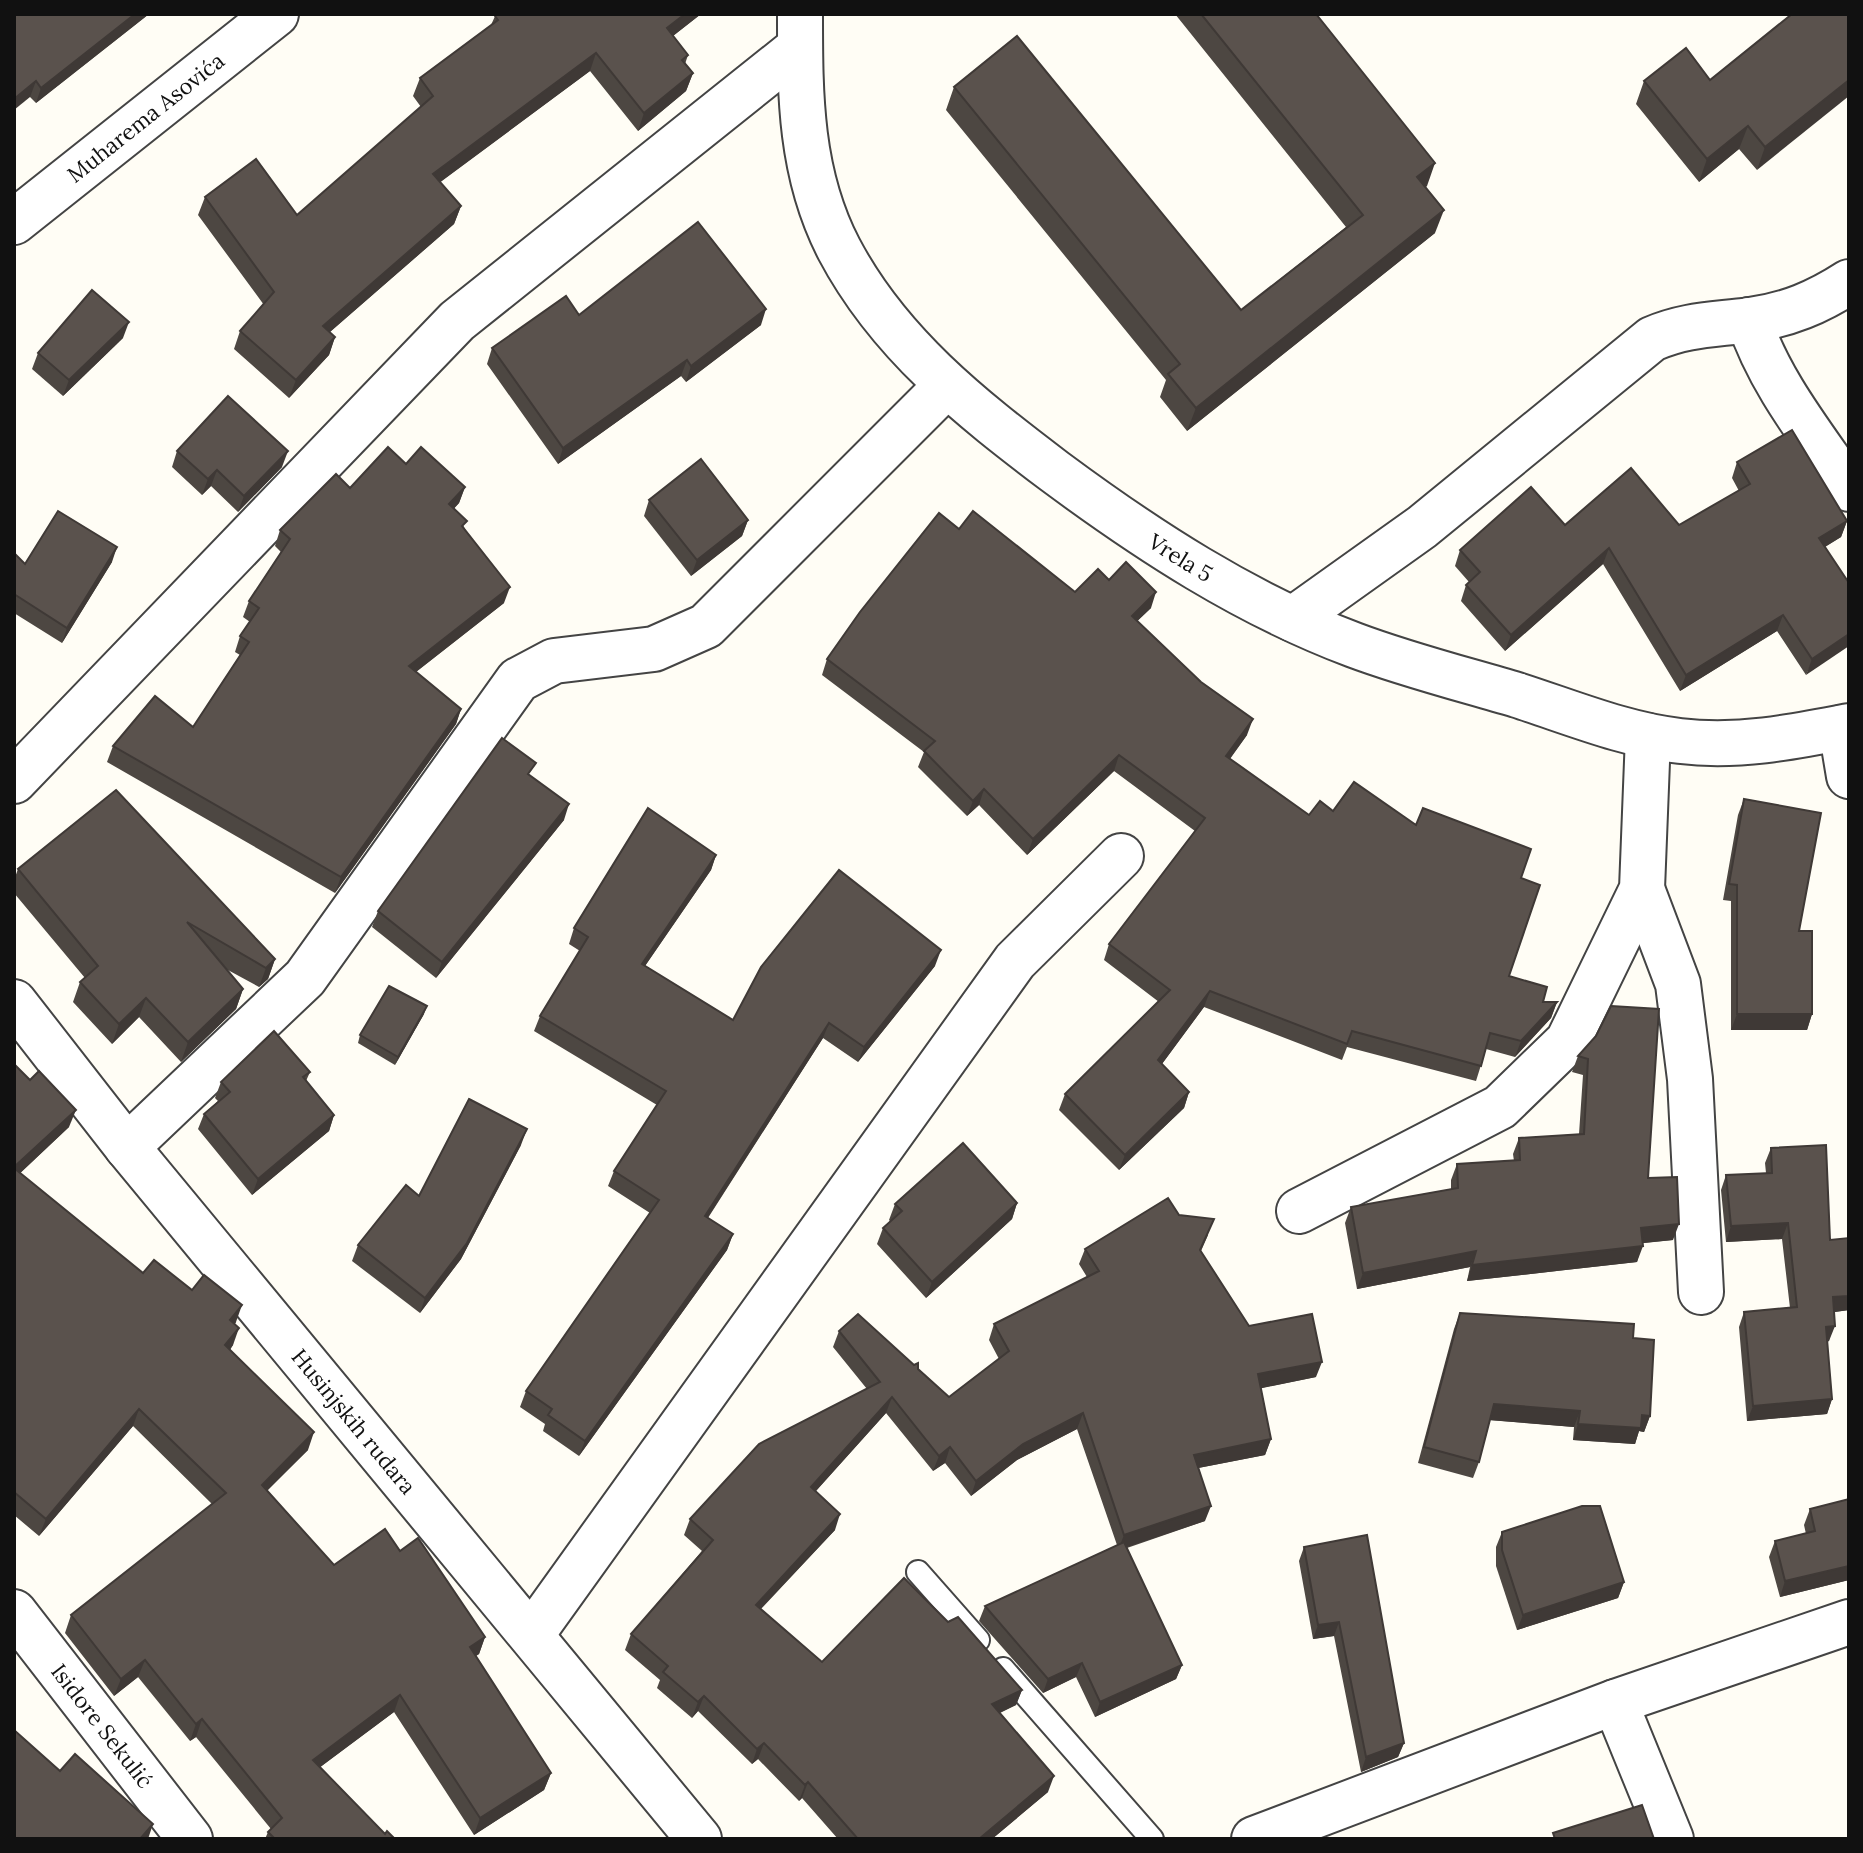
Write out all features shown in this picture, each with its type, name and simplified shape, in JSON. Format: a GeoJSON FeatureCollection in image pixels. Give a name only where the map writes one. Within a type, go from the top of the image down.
{"type":"FeatureCollection","features":[{"type":"Feature","properties":{"kind":"street","name":"Muharema Asovića"},"geometry":{"type":"LineString","coordinates":[[14,222],[276,14]]}},
{"type":"Feature","properties":{"kind":"street","name":"Vrela 5"},"geometry":{"type":"LineString","coordinates":[[800,30],[803,141],[815,190],[837,246],[860,286],[900,337],[946,386],[1168,552],[1293,619],[1355,645],[1648,736],[1722,744],[1778,741],[1845,727]]}},
{"type":"Feature","properties":{"kind":"street"},"geometry":{"type":"LineString","coordinates":[[14,781],[457,321],[800,30]]}},
{"type":"Feature","properties":{"kind":"street"},"geometry":{"type":"LineString","coordinates":[[1293,619],[1422,527],[1652,339],[1681,327],[1749,320],[1803,308],[1849,282]]}},
{"type":"Feature","properties":{"kind":"street"},"geometry":{"type":"LineString","coordinates":[[1749,320],[1792,405],[1849,489]]}},
{"type":"Feature","properties":{"kind":"street"},"geometry":{"type":"LineString","coordinates":[[127,1147],[305,978],[518,680],[554,661],[654,649],[706,626],[946,386]]}},
{"type":"Feature","properties":{"kind":"street"},"geometry":{"type":"LineString","coordinates":[[1845,727],[1849,776]]}},
{"type":"Feature","properties":{"kind":"street"},"geometry":{"type":"LineString","coordinates":[[1648,736],[1642,889],[1678,984],[1690,1079],[1701,1292]]}},
{"type":"Feature","properties":{"kind":"street"},"geometry":{"type":"LineString","coordinates":[[532,1634],[1015,961],[1121,856]]}},
{"type":"Feature","properties":{"kind":"street"},"geometry":{"type":"LineString","coordinates":[[1299,1211],[1500,1107],[1568,1041],[1642,889]]}},
{"type":"Feature","properties":{"kind":"street","name":"Husinjskih rudara"},"geometry":{"type":"LineString","coordinates":[[14,1002],[127,1147],[699,1839]]}},
{"type":"Feature","properties":{"kind":"street","name":"Isidore Sekulić"},"geometry":{"type":"LineString","coordinates":[[14,1612],[190,1839]]}},
{"type":"Feature","properties":{"kind":"street"},"geometry":{"type":"LineString","coordinates":[[1254,1839],[1615,1702],[1849,1622]]}},
{"type":"Feature","properties":{"kind":"street"},"geometry":{"type":"LineString","coordinates":[[1615,1702],[1671,1839]]}},
{"type":"Feature","properties":{"kind":"lane"},"geometry":{"type":"LineString","coordinates":[[918,1572],[1152,1839]]}},
{"type":"Feature","properties":{"kind":"building"},"geometry":{"type":"Polygon","coordinates":[[[14,14],[135,14],[41,88],[36,81],[14,99],[14,14]]]}},
{"type":"Feature","properties":{"kind":"building"},"geometry":{"type":"Polygon","coordinates":[[[496,14],[685,14],[667,28],[688,55],[682,60],[693,73],[644,113],[596,53],[433,174],[461,206],[323,326],[335,337],[296,380],[240,331],[274,292],[205,197],[256,159],[297,215],[433,96],[420,78],[498,20],[496,14]]]}},
{"type":"Feature","properties":{"kind":"building"},"geometry":{"type":"Polygon","coordinates":[[[1201,14],[1316,14],[1435,163],[1417,177],[1444,210],[1196,408],[1168,374],[1180,364],[954,87],[1017,36],[1241,310],[1363,215],[1201,14]]]}},
{"type":"Feature","properties":{"kind":"building"},"geometry":{"type":"Polygon","coordinates":[[[1792,14],[1849,14],[1849,80],[1765,147],[1748,126],[1707,159],[1644,81],[1686,48],[1710,80],[1792,14]]]}},
{"type":"Feature","properties":{"kind":"building"},"geometry":{"type":"Polygon","coordinates":[[[698,222],[766,309],[691,366],[687,360],[563,448],[492,348],[566,296],[579,315],[698,222]]]}},
{"type":"Feature","properties":{"kind":"building"},"geometry":{"type":"Polygon","coordinates":[[[92,290],[129,322],[69,380],[38,353],[92,290]]]}},
{"type":"Feature","properties":{"kind":"building"},"geometry":{"type":"Polygon","coordinates":[[[228,396],[288,451],[244,496],[217,470],[208,479],[177,451],[228,396]]]}},
{"type":"Feature","properties":{"kind":"building"},"geometry":{"type":"Polygon","coordinates":[[[1792,430],[1847,521],[1819,538],[1849,583],[1849,634],[1812,659],[1783,615],[1686,675],[1609,548],[1511,635],[1466,585],[1480,572],[1460,550],[1531,487],[1565,525],[1631,468],[1679,525],[1750,484],[1737,462],[1792,430]]]}},
{"type":"Feature","properties":{"kind":"building"},"geometry":{"type":"Polygon","coordinates":[[[388,447],[406,464],[421,447],[465,487],[449,504],[467,521],[462,526],[510,587],[409,666],[461,709],[341,877],[113,746],[155,696],[193,727],[249,642],[240,636],[259,608],[249,601],[290,539],[280,530],[336,474],[350,488],[388,447]]]}},
{"type":"Feature","properties":{"kind":"building"},"geometry":{"type":"Polygon","coordinates":[[[701,459],[748,520],[697,560],[649,500],[701,459]]]}},
{"type":"Feature","properties":{"kind":"building"},"geometry":{"type":"Polygon","coordinates":[[[58,511],[117,547],[67,628],[14,594],[14,553],[25,564],[58,511]]]}},
{"type":"Feature","properties":{"kind":"building"},"geometry":{"type":"Polygon","coordinates":[[[973,511],[1075,592],[1098,569],[1109,580],[1126,562],[1156,592],[1132,616],[1201,682],[1253,719],[1226,756],[1309,815],[1320,801],[1333,811],[1354,782],[1416,825],[1423,808],[1531,849],[1521,878],[1540,885],[1509,976],[1547,987],[1543,1002],[1557,1002],[1521,1041],[1490,1033],[1481,1066],[1352,1031],[1347,1044],[1210,991],[1158,1060],[1189,1092],[1125,1155],[1065,1094],[1170,990],[1109,944],[1205,818],[1119,755],[1033,839],[984,789],[973,801],[924,751],[935,741],[827,659],[860,612],[939,513],[959,529],[973,511]]]}},
{"type":"Feature","properties":{"kind":"building"},"geometry":{"type":"Polygon","coordinates":[[[502,738],[536,763],[528,774],[569,804],[442,962],[378,911],[502,738]]]}},
{"type":"Feature","properties":{"kind":"building"},"geometry":{"type":"Polygon","coordinates":[[[116,790],[275,959],[266,968],[187,922],[243,989],[188,1042],[146,998],[119,1024],[80,982],[98,966],[18,869],[116,790]]]}},
{"type":"Feature","properties":{"kind":"building"},"geometry":{"type":"Polygon","coordinates":[[[1744,799],[1821,813],[1799,931],[1812,931],[1812,1014],[1737,1014],[1737,885],[1729,884],[1744,799]]]}},
{"type":"Feature","properties":{"kind":"building"},"geometry":{"type":"Polygon","coordinates":[[[648,808],[716,855],[642,964],[733,1020],[761,967],[839,870],[941,950],[864,1047],[829,1023],[705,1216],[733,1234],[585,1441],[548,1415],[552,1409],[526,1391],[659,1200],[614,1171],[666,1091],[540,1016],[588,937],[574,928],[648,808]]]}},
{"type":"Feature","properties":{"kind":"building"},"geometry":{"type":"Polygon","coordinates":[[[389,986],[427,1006],[398,1057],[360,1035],[389,986]]]}},
{"type":"Feature","properties":{"kind":"building"},"geometry":{"type":"Polygon","coordinates":[[[1611,1006],[1659,1009],[1648,1178],[1677,1177],[1679,1224],[1641,1228],[1643,1246],[1472,1265],[1476,1251],[1363,1273],[1351,1207],[1458,1188],[1457,1164],[1520,1160],[1519,1138],[1584,1134],[1588,1059],[1578,1056],[1596,1036],[1611,1006]]]}},
{"type":"Feature","properties":{"kind":"building"},"geometry":{"type":"Polygon","coordinates":[[[274,1031],[310,1072],[303,1077],[334,1115],[258,1179],[204,1114],[230,1092],[221,1082],[274,1031]]]}},
{"type":"Feature","properties":{"kind":"building"},"geometry":{"type":"Polygon","coordinates":[[[14,1064],[30,1080],[39,1071],[76,1110],[14,1167],[14,1064]]]}},
{"type":"Feature","properties":{"kind":"building"},"geometry":{"type":"Polygon","coordinates":[[[469,1099],[527,1129],[467,1243],[425,1298],[358,1245],[406,1185],[419,1196],[469,1099]]]}},
{"type":"Feature","properties":{"kind":"building"},"geometry":{"type":"Polygon","coordinates":[[[963,1143],[1017,1203],[932,1282],[883,1228],[902,1211],[895,1204],[963,1143]]]}},
{"type":"Feature","properties":{"kind":"building"},"geometry":{"type":"Polygon","coordinates":[[[1826,1145],[1830,1240],[1849,1238],[1849,1296],[1833,1297],[1835,1326],[1826,1327],[1832,1399],[1753,1406],[1744,1312],[1797,1307],[1788,1223],[1731,1226],[1726,1175],[1772,1173],[1771,1148],[1826,1145]]]}},
{"type":"Feature","properties":{"kind":"building"},"geometry":{"type":"Polygon","coordinates":[[[14,1168],[143,1273],[154,1260],[192,1290],[204,1275],[242,1305],[230,1320],[239,1328],[225,1345],[314,1432],[262,1485],[334,1565],[385,1529],[400,1551],[418,1538],[485,1637],[470,1647],[551,1773],[480,1818],[400,1695],[313,1760],[385,1834],[387,1831],[395,1839],[275,1839],[268,1832],[282,1818],[202,1719],[196,1724],[145,1660],[121,1679],[71,1615],[226,1493],[139,1409],[46,1519],[14,1492],[14,1168]]]}},
{"type":"Feature","properties":{"kind":"building"},"geometry":{"type":"Polygon","coordinates":[[[1168,1198],[1179,1215],[1214,1219],[1200,1250],[1249,1326],[1312,1314],[1322,1362],[1258,1374],[1271,1439],[1194,1455],[1211,1506],[1124,1535],[1083,1413],[1023,1444],[976,1481],[950,1447],[939,1456],[892,1397],[811,1487],[840,1514],[756,1605],[822,1662],[904,1578],[948,1622],[958,1617],[1022,1690],[992,1704],[1054,1776],[979,1839],[858,1839],[808,1782],[805,1785],[764,1743],[757,1749],[704,1696],[698,1702],[663,1672],[668,1666],[631,1634],[713,1540],[690,1519],[759,1444],[880,1382],[839,1331],[858,1314],[914,1365],[918,1363],[918,1369],[949,1397],[1009,1351],[994,1324],[1099,1271],[1085,1249],[1168,1198]]]}},
{"type":"Feature","properties":{"kind":"building"},"geometry":{"type":"Polygon","coordinates":[[[1460,1313],[1634,1324],[1633,1338],[1654,1340],[1650,1416],[1642,1415],[1641,1428],[1578,1424],[1580,1411],[1494,1404],[1479,1462],[1424,1447],[1460,1313]]]}},
{"type":"Feature","properties":{"kind":"building"},"geometry":{"type":"Polygon","coordinates":[[[1849,1499],[1849,1566],[1785,1581],[1775,1541],[1815,1531],[1810,1509],[1849,1499]]]}},
{"type":"Feature","properties":{"kind":"building"},"geometry":{"type":"Polygon","coordinates":[[[1582,1506],[1600,1506],[1624,1582],[1523,1615],[1502,1550],[1502,1532],[1582,1506]]]}},
{"type":"Feature","properties":{"kind":"building"},"geometry":{"type":"Polygon","coordinates":[[[1367,1535],[1404,1743],[1366,1757],[1339,1622],[1318,1625],[1304,1547],[1367,1535]]]}},
{"type":"Feature","properties":{"kind":"building"},"geometry":{"type":"Polygon","coordinates":[[[1124,1542],[1182,1665],[1100,1702],[1082,1663],[1048,1679],[985,1606],[1124,1542]]]}},
{"type":"Feature","properties":{"kind":"building"},"geometry":{"type":"Polygon","coordinates":[[[14,1730],[60,1771],[75,1754],[153,1824],[140,1839],[14,1839],[14,1730]]]}},
{"type":"Feature","properties":{"kind":"building"},"geometry":{"type":"Polygon","coordinates":[[[1642,1805],[1654,1839],[1555,1839],[1553,1833],[1642,1805]]]}}]}
